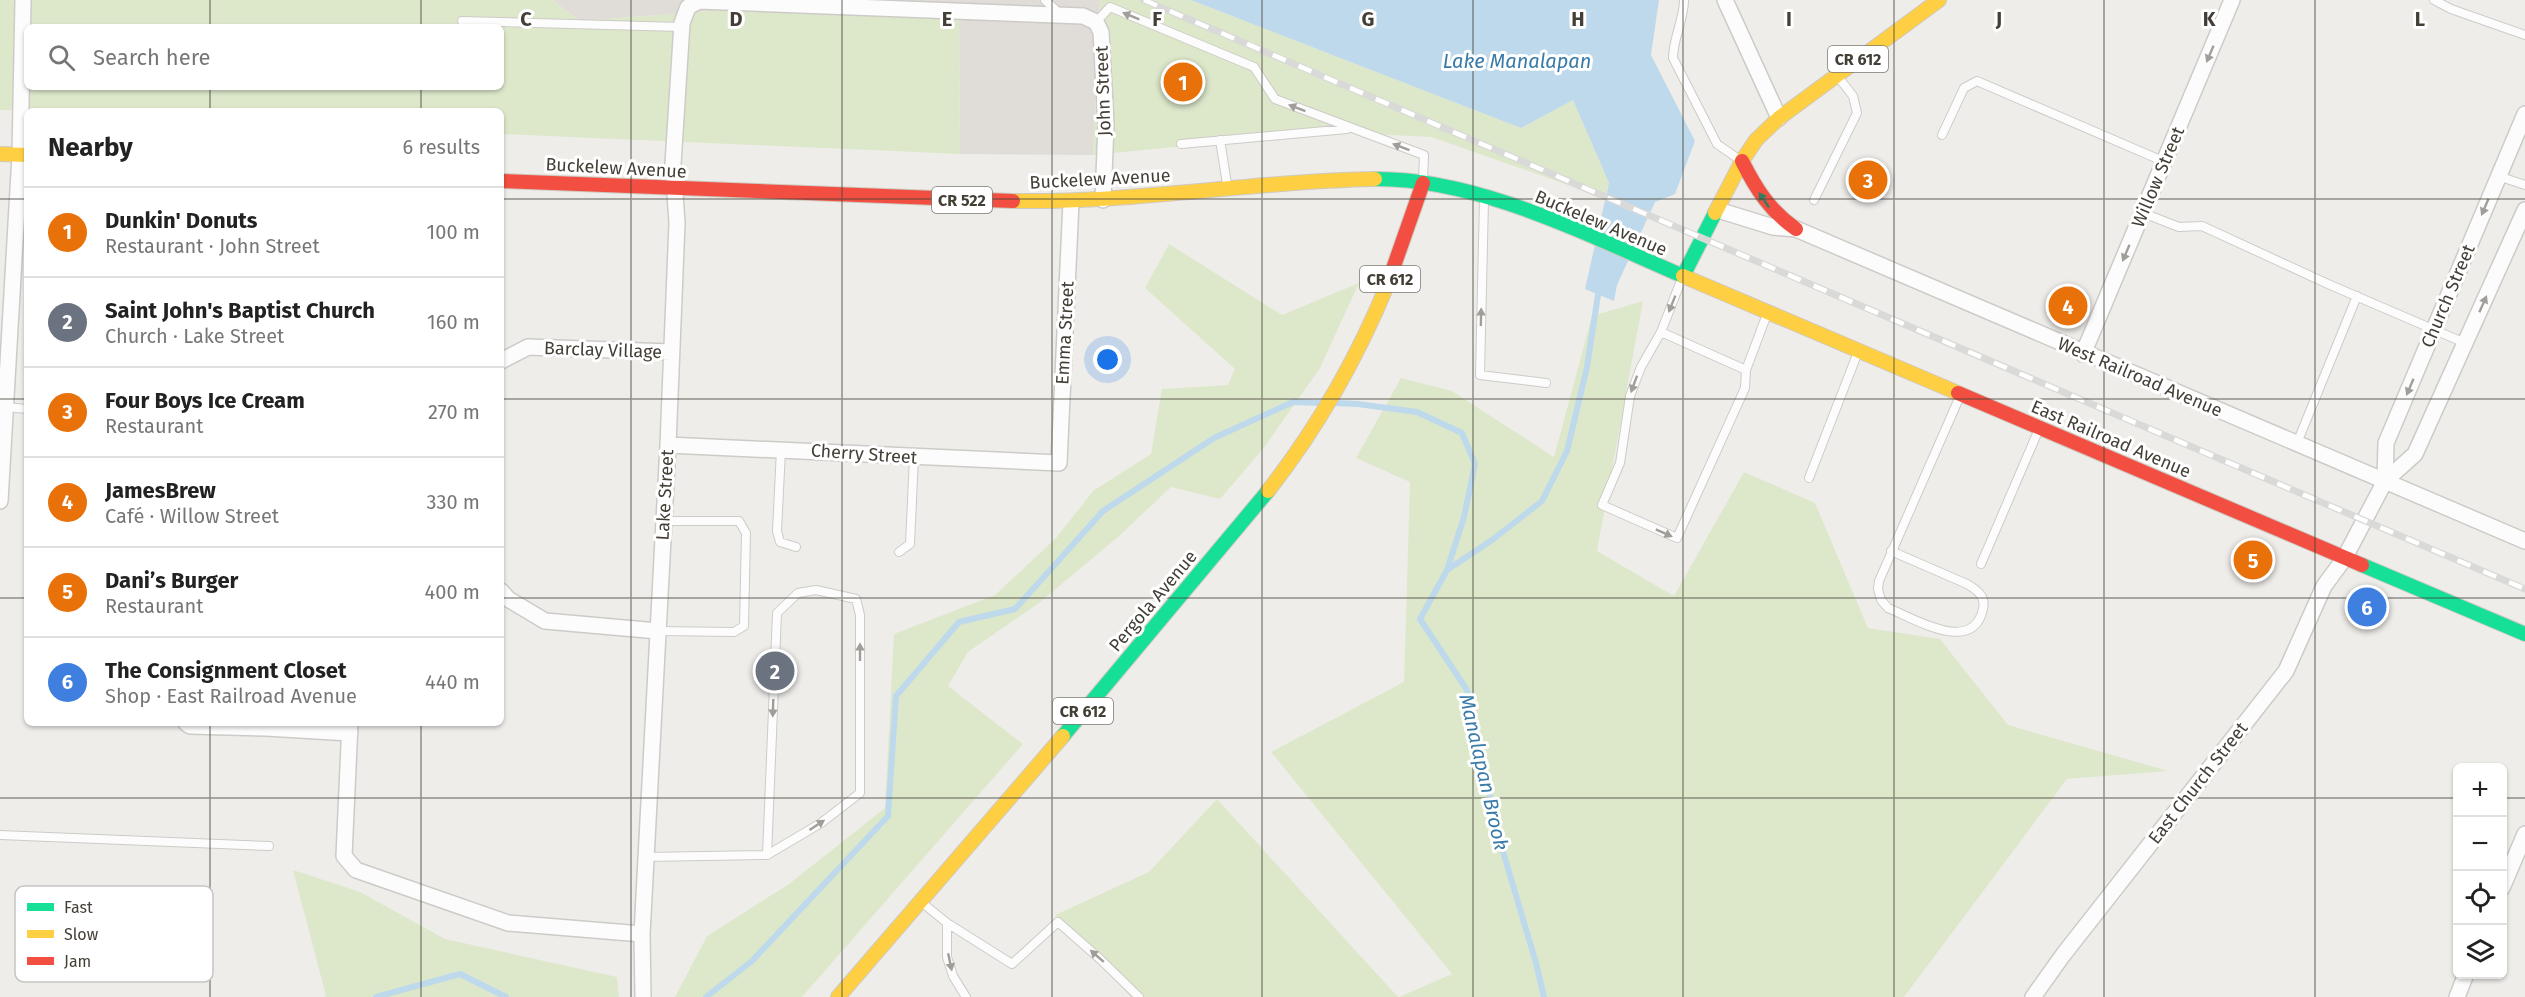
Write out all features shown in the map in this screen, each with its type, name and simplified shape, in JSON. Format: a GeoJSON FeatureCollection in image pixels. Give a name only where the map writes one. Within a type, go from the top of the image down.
{"type":"FeatureCollection","features":[{"type":"Feature","properties":{"kind":"main road","name":"CR 612"},"geometry":{"type":"LineString","coordinates":[[1683,276],[1742,161],[1756,140],[1779,118],[1936,1]]}},
{"type":"Feature","properties":{"kind":"main road"},"geometry":{"type":"LineString","coordinates":[[0,154],[23,155]]}},
{"type":"Feature","properties":{"kind":"main road"},"geometry":{"type":"LineString","coordinates":[[1742,161],[1764,201],[1777,217],[1796,229]]}},
{"type":"Feature","properties":{"kind":"main road","name":"Buckelew Avenue"},"geometry":{"type":"LineString","coordinates":[[504,181],[1071,202],[1368,178],[1423,183],[1484,196],[1542,216],[1683,276]]}},
{"type":"Feature","properties":{"kind":"main road","name":"Pergola Avenue"},"geometry":{"type":"LineString","coordinates":[[838,997],[922,902],[1249,516],[1321,418],[1348,371],[1374,318],[1401,253],[1423,183]]}},
{"type":"Feature","properties":{"kind":"main road","name":"East Railroad Avenue"},"geometry":{"type":"LineString","coordinates":[[1683,276],[2344,559],[2525,634]]}},
{"type":"Feature","properties":{"kind":"street"},"geometry":{"type":"LineString","coordinates":[[0,501],[23,155],[23,0]]}},
{"type":"Feature","properties":{"kind":"street"},"geometry":{"type":"LineString","coordinates":[[1725,0],[1779,118]]}},
{"type":"Feature","properties":{"kind":"street","name":"Willow Street"},"geometry":{"type":"LineString","coordinates":[[2083,354],[2232,0]]}},
{"type":"Feature","properties":{"kind":"street","name":"John Street"},"geometry":{"type":"LineString","coordinates":[[699,2],[1083,16],[1096,22],[1101,32],[1106,124],[1103,200]]}},
{"type":"Feature","properties":{"kind":"street","name":"Lake Street"},"geometry":{"type":"LineString","coordinates":[[643,995],[642,934],[645,857],[668,445],[676,223],[673,189],[681,27],[688,7],[699,2]]}},
{"type":"Feature","properties":{"kind":"street","name":"Church Street"},"geometry":{"type":"LineString","coordinates":[[2385,481],[2386,443],[2525,114]]}},
{"type":"Feature","properties":{"kind":"street","name":"Emma Street"},"geometry":{"type":"LineString","coordinates":[[1059,464],[1071,202]]}},
{"type":"Feature","properties":{"kind":"street","name":"West Railroad Avenue"},"geometry":{"type":"LineString","coordinates":[[1718,210],[1773,227],[1796,229],[2083,354],[2525,541]]}},
{"type":"Feature","properties":{"kind":"street","name":"Church Street"},"geometry":{"type":"LineString","coordinates":[[2344,559],[2385,481],[2415,454],[2525,210]]}},
{"type":"Feature","properties":{"kind":"street","name":"Barclay Village"},"geometry":{"type":"LineString","coordinates":[[504,359],[528,347],[671,352]]}},
{"type":"Feature","properties":{"kind":"street","name":"Cherry Street"},"geometry":{"type":"LineString","coordinates":[[668,445],[1059,464]]}},
{"type":"Feature","properties":{"kind":"street","name":"East Church Street"},"geometry":{"type":"LineString","coordinates":[[2033,997],[2062,955],[2286,670],[2324,586],[2344,559]]}},
{"type":"Feature","properties":{"kind":"street"},"geometry":{"type":"LineString","coordinates":[[504,594],[545,621],[658,631]]}},
{"type":"Feature","properties":{"kind":"street"},"geometry":{"type":"LineString","coordinates":[[190,726],[350,728],[344,856],[357,870],[508,923],[642,934]]}},
{"type":"Feature","properties":{"kind":"street"},"geometry":{"type":"LineString","coordinates":[[2507,876],[2525,834]]}},
{"type":"Feature","properties":{"kind":"street"},"geometry":{"type":"LineString","coordinates":[[2457,997],[2464,979]]}},
{"type":"Feature","properties":{"kind":"lane"},"geometry":{"type":"LineString","coordinates":[[1045,0],[1061,15]]}},
{"type":"Feature","properties":{"kind":"lane"},"geometry":{"type":"LineString","coordinates":[[1684,0],[1684,9],[1673,47],[1673,58],[1717,144],[1742,161]]}},
{"type":"Feature","properties":{"kind":"lane"},"geometry":{"type":"LineString","coordinates":[[2434,0],[2451,9],[2525,35]]}},
{"type":"Feature","properties":{"kind":"lane"},"geometry":{"type":"LineString","coordinates":[[1096,22],[1110,8],[1254,67],[1275,99],[1424,155],[1423,183]]}},
{"type":"Feature","properties":{"kind":"lane"},"geometry":{"type":"LineString","coordinates":[[462,21],[681,27]]}},
{"type":"Feature","properties":{"kind":"lane"},"geometry":{"type":"LineString","coordinates":[[1814,200],[1857,113],[1853,96],[1836,75]]}},
{"type":"Feature","properties":{"kind":"lane"},"geometry":{"type":"LineString","coordinates":[[1942,135],[1964,88],[1977,81],[2165,162]]}},
{"type":"Feature","properties":{"kind":"lane"},"geometry":{"type":"LineString","coordinates":[[1181,144],[1352,128]]}},
{"type":"Feature","properties":{"kind":"lane"},"geometry":{"type":"LineString","coordinates":[[1220,140],[1228,189]]}},
{"type":"Feature","properties":{"kind":"lane"},"geometry":{"type":"LineString","coordinates":[[2498,176],[2525,185]]}},
{"type":"Feature","properties":{"kind":"lane"},"geometry":{"type":"LineString","coordinates":[[1484,196],[1480,375],[1546,383]]}},
{"type":"Feature","properties":{"kind":"lane"},"geometry":{"type":"LineString","coordinates":[[2143,213],[2179,226],[2202,226],[2465,343]]}},
{"type":"Feature","properties":{"kind":"lane"},"geometry":{"type":"LineString","coordinates":[[1683,276],[1661,332],[1641,367],[1630,396],[1620,463],[1602,505],[1677,538],[1745,388],[1746,370],[1767,312]]}},
{"type":"Feature","properties":{"kind":"lane"},"geometry":{"type":"LineString","coordinates":[[2297,443],[2357,296]]}},
{"type":"Feature","properties":{"kind":"lane"},"geometry":{"type":"LineString","coordinates":[[1661,332],[1746,370]]}},
{"type":"Feature","properties":{"kind":"lane"},"geometry":{"type":"LineString","coordinates":[[1809,478],[1858,351]]}},
{"type":"Feature","properties":{"kind":"lane"},"geometry":{"type":"LineString","coordinates":[[1892,551],[1967,584],[1977,591],[1983,598],[1984,607],[1980,620],[1965,632],[1952,634],[1888,608],[1881,600],[1878,589],[1892,551],[1960,394]]}},
{"type":"Feature","properties":{"kind":"lane"},"geometry":{"type":"LineString","coordinates":[[5,408],[24,409]]}},
{"type":"Feature","properties":{"kind":"lane"},"geometry":{"type":"LineString","coordinates":[[1981,564],[2040,427]]}},
{"type":"Feature","properties":{"kind":"lane"},"geometry":{"type":"LineString","coordinates":[[781,449],[777,531],[780,542],[796,548]]}},
{"type":"Feature","properties":{"kind":"lane"},"geometry":{"type":"LineString","coordinates":[[899,552],[910,544],[914,457]]}},
{"type":"Feature","properties":{"kind":"lane"},"geometry":{"type":"LineString","coordinates":[[658,631],[734,632],[744,626],[746,533],[739,521],[664,521]]}},
{"type":"Feature","properties":{"kind":"lane"},"geometry":{"type":"LineString","coordinates":[[645,857],[767,855],[821,822],[860,793],[860,615],[856,599],[816,590],[798,593],[777,613],[767,855]]}},
{"type":"Feature","properties":{"kind":"lane"},"geometry":{"type":"LineString","coordinates":[[0,835],[269,846]]}},
{"type":"Feature","properties":{"kind":"lane"},"geometry":{"type":"LineString","coordinates":[[922,902],[947,923],[1012,964],[1058,922],[1139,997]]}},
{"type":"Feature","properties":{"kind":"lane"},"geometry":{"type":"LineString","coordinates":[[947,923],[947,957],[953,976],[966,997]]}},
{"type":"Feature","properties":{"kind":"shaded area"},"geometry":{"type":"Polygon","coordinates":[[[552,0],[1100,0],[1093,155],[960,154],[959,9],[803,4],[580,21],[552,0]]]}},
{"type":"Feature","properties":{"kind":"green space"},"geometry":{"type":"Polygon","coordinates":[[[0,0],[552,0],[580,21],[803,4],[959,8],[960,154],[504,134],[504,108],[24,108],[24,110],[0,110],[0,0]]]}},
{"type":"Feature","properties":{"kind":"green space"},"geometry":{"type":"Polygon","coordinates":[[[1100,0],[1191,0],[1521,128],[1573,100],[1609,183],[1605,198],[1431,137],[1327,132],[1093,155],[1100,0]]]}},
{"type":"Feature","properties":{"kind":"green space"},"geometry":{"type":"Polygon","coordinates":[[[1169,244],[1282,315],[1359,283],[1320,368],[1263,449],[1220,499],[1171,487],[1118,537],[1039,603],[968,652],[948,686],[1023,744],[802,997],[675,997],[707,936],[789,884],[885,808],[894,634],[995,595],[1056,538],[1093,491],[1151,454],[1162,389],[1228,385],[1235,369],[1145,288],[1169,244]]]}},
{"type":"Feature","properties":{"kind":"green space"},"geometry":{"type":"Polygon","coordinates":[[[1643,301],[1597,551],[1674,596],[1744,472],[1815,503],[1868,628],[1940,639],[2008,725],[2168,771],[2067,779],[1904,997],[1399,997],[1452,974],[1271,752],[1404,682],[1410,482],[1356,458],[1401,378],[1452,391],[1554,457],[1592,316],[1643,301]]]}},
{"type":"Feature","properties":{"kind":"green space"},"geometry":{"type":"Polygon","coordinates":[[[1217,799],[1398,997],[1131,997],[1055,915],[1149,872],[1217,799]]]}},
{"type":"Feature","properties":{"kind":"green space"},"geometry":{"type":"Polygon","coordinates":[[[293,870],[360,892],[445,939],[617,977],[619,997],[324,997],[326,996],[293,870]]]}},
{"type":"Feature","properties":{"kind":"water","name":"Lake Manalapan"},"geometry":{"type":"Polygon","coordinates":[[[1191,0],[1659,0],[1651,55],[1695,141],[1675,194],[1655,202],[1617,285],[1614,301],[1585,289],[1609,183],[1573,100],[1521,128],[1191,0]]]}},
{"type":"Feature","properties":{"kind":"waterway","name":"Manalapan Brook"},"geometry":{"type":"LineString","coordinates":[[1544,997],[1499,838],[1467,690],[1420,619],[1447,570],[1492,540],[1542,501],[1567,451],[1587,367],[1598,295]]}},
{"type":"Feature","properties":{"kind":"waterway"},"geometry":{"type":"LineString","coordinates":[[706,997],[752,961],[888,816],[896,696],[959,622],[1015,609],[1103,511],[1214,438],[1293,402],[1322,403]]}},
{"type":"Feature","properties":{"kind":"waterway"},"geometry":{"type":"LineString","coordinates":[[1335,403],[1417,412],[1462,433],[1475,464],[1464,517],[1447,570]]}},
{"type":"Feature","properties":{"kind":"waterway"},"geometry":{"type":"LineString","coordinates":[[376,997],[460,974],[506,997]]}},
{"type":"Feature","properties":{"kind":"railway"},"geometry":{"type":"LineString","coordinates":[[1144,0],[2525,589]]}},
{"type":"Feature","properties":{"kind":"traffic: fast"},"geometry":{"type":"LineString","coordinates":[[1375,179],[1414,181],[1454,188],[1493,199],[1572,227],[1683,276],[1715,213]]}},
{"type":"Feature","properties":{"kind":"traffic: fast"},"geometry":{"type":"LineString","coordinates":[[1063,736],[1268,491]]}},
{"type":"Feature","properties":{"kind":"traffic: fast"},"geometry":{"type":"LineString","coordinates":[[2362,565],[2525,634]]}},
{"type":"Feature","properties":{"kind":"traffic: slow"},"geometry":{"type":"LineString","coordinates":[[1715,213],[1742,161],[1756,140],[1779,118],[1939,0]]}},
{"type":"Feature","properties":{"kind":"traffic: slow"},"geometry":{"type":"LineString","coordinates":[[0,154],[24,155]]}},
{"type":"Feature","properties":{"kind":"traffic: slow"},"geometry":{"type":"LineString","coordinates":[[1013,201],[1104,199],[1375,179]]}},
{"type":"Feature","properties":{"kind":"traffic: slow"},"geometry":{"type":"LineString","coordinates":[[1683,276],[1958,393]]}},
{"type":"Feature","properties":{"kind":"traffic: slow"},"geometry":{"type":"LineString","coordinates":[[1268,491],[1335,392],[1363,339],[1388,283]]}},
{"type":"Feature","properties":{"kind":"traffic: slow"},"geometry":{"type":"LineString","coordinates":[[838,997],[1063,736]]}},
{"type":"Feature","properties":{"kind":"traffic: jam"},"geometry":{"type":"LineString","coordinates":[[1742,161],[1764,199],[1796,229]]}},
{"type":"Feature","properties":{"kind":"traffic: jam"},"geometry":{"type":"LineString","coordinates":[[504,181],[1013,201]]}},
{"type":"Feature","properties":{"kind":"traffic: jam"},"geometry":{"type":"LineString","coordinates":[[1388,283],[1423,183]]}},
{"type":"Feature","properties":{"kind":"traffic: jam"},"geometry":{"type":"LineString","coordinates":[[1958,393],[2362,565]]}},
{"type":"Feature","properties":{"kind":"place","name":"Dunkin' Donuts"},"geometry":{"type":"Point","coordinates":[1183,82]}},
{"type":"Feature","properties":{"kind":"place","name":"Four Boys Ice Cream"},"geometry":{"type":"Point","coordinates":[1868,180]}},
{"type":"Feature","properties":{"kind":"place","name":"JamesBrew"},"geometry":{"type":"Point","coordinates":[2068,306]}},
{"type":"Feature","properties":{"kind":"place","name":"Dani’s Burger"},"geometry":{"type":"Point","coordinates":[2253,560]}},
{"type":"Feature","properties":{"kind":"place","name":"The Consignment Closet"},"geometry":{"type":"Point","coordinates":[2367,607]}},
{"type":"Feature","properties":{"kind":"place","name":"Saint John's Baptist Church"},"geometry":{"type":"Point","coordinates":[775,671]}}]}
